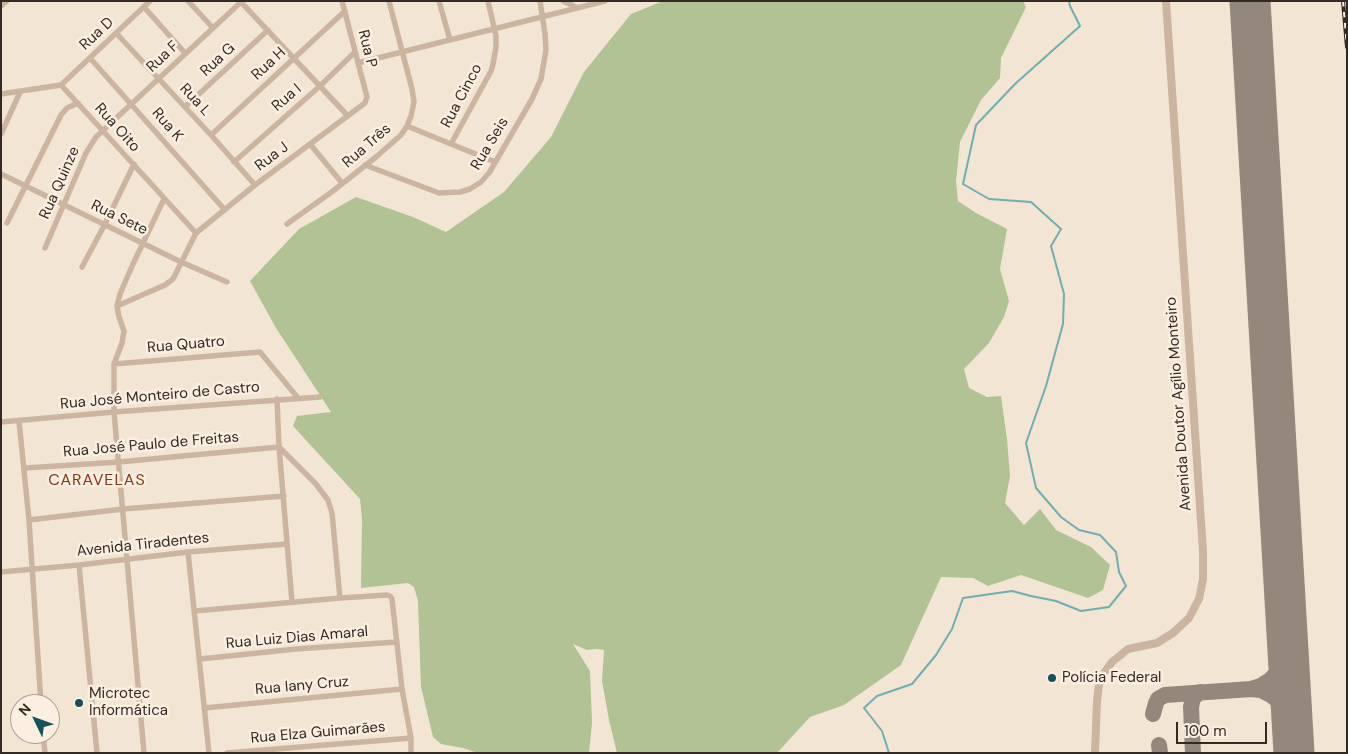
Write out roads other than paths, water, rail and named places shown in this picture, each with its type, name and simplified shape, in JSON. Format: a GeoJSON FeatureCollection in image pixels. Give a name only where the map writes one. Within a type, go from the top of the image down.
{"type":"FeatureCollection","features":[{"type":"Feature","properties":{"kind":"street"},"geometry":{"type":"LineString","coordinates":[[1,6],[7,1]]}},
{"type":"Feature","properties":{"kind":"street","name":"Rua D"},"geometry":{"type":"LineString","coordinates":[[61,85],[150,1]]}},
{"type":"Feature","properties":{"kind":"street"},"geometry":{"type":"LineString","coordinates":[[188,1],[213,28]]}},
{"type":"Feature","properties":{"kind":"street","name":"Rua P"},"geometry":{"type":"LineString","coordinates":[[342,1],[367,98],[365,103]]}},
{"type":"Feature","properties":{"kind":"street","name":"Rua Três"},"geometry":{"type":"LineString","coordinates":[[287,224],[365,165],[401,135],[407,126],[414,102],[389,1]]}},
{"type":"Feature","properties":{"kind":"street"},"geometry":{"type":"LineString","coordinates":[[439,1],[450,40]]}},
{"type":"Feature","properties":{"kind":"street","name":"Rua Cinco"},"geometry":{"type":"LineString","coordinates":[[450,144],[491,71],[496,47],[495,29],[488,1]]}},
{"type":"Feature","properties":{"kind":"street","name":"Rua Seis"},"geometry":{"type":"LineString","coordinates":[[365,165],[439,193],[460,192],[482,182],[532,99],[541,79],[546,50],[540,1]]}},
{"type":"Feature","properties":{"kind":"street"},"geometry":{"type":"LineString","coordinates":[[563,1],[578,8]]}},
{"type":"Feature","properties":{"kind":"street"},"geometry":{"type":"LineString","coordinates":[[358,63],[605,1]]}},
{"type":"Feature","properties":{"kind":"street","name":"Avenida Doutor Agílio Monteiro"},"geometry":{"type":"LineString","coordinates":[[1095,753],[1098,693],[1104,672],[1112,662],[1128,649],[1157,643],[1173,633],[1189,618],[1199,599],[1203,578],[1203,551],[1166,1]]}},
{"type":"Feature","properties":{"kind":"street"},"geometry":{"type":"LineString","coordinates":[[241,2],[348,116]]}},
{"type":"Feature","properties":{"kind":"street","name":"Rua F"},"geometry":{"type":"LineString","coordinates":[[103,130],[241,2]]}},
{"type":"Feature","properties":{"kind":"street"},"geometry":{"type":"LineString","coordinates":[[144,7],[185,53]]}},
{"type":"Feature","properties":{"kind":"street","name":"Rua H"},"geometry":{"type":"LineString","coordinates":[[211,135],[345,11]]}},
{"type":"Feature","properties":{"kind":"street","name":"Rua G"},"geometry":{"type":"LineString","coordinates":[[185,107],[268,30]]}},
{"type":"Feature","properties":{"kind":"street","name":"Rua L"},"geometry":{"type":"LineString","coordinates":[[116,33],[255,185]]}},
{"type":"Feature","properties":{"kind":"street","name":"Rua I"},"geometry":{"type":"LineString","coordinates":[[234,162],[320,86],[355,52]]}},
{"type":"Feature","properties":{"kind":"street","name":"Rua K"},"geometry":{"type":"LineString","coordinates":[[90,58],[224,209]]}},
{"type":"Feature","properties":{"kind":"street"},"geometry":{"type":"LineString","coordinates":[[1,94],[61,85]]}},
{"type":"Feature","properties":{"kind":"street","name":"Rua Oito"},"geometry":{"type":"LineString","coordinates":[[61,85],[196,232]]}},
{"type":"Feature","properties":{"kind":"street"},"geometry":{"type":"LineString","coordinates":[[1,134],[20,92]]}},
{"type":"Feature","properties":{"kind":"street"},"geometry":{"type":"LineString","coordinates":[[7,223],[61,115],[67,108],[78,103]]}},
{"type":"Feature","properties":{"kind":"street","name":"Rua J"},"geometry":{"type":"LineString","coordinates":[[196,232],[255,185],[365,103]]}},
{"type":"Feature","properties":{"kind":"street"},"geometry":{"type":"LineString","coordinates":[[407,126],[495,162]]}},
{"type":"Feature","properties":{"kind":"street","name":"Rua Quinze"},"geometry":{"type":"LineString","coordinates":[[45,248],[86,153],[103,130]]}},
{"type":"Feature","properties":{"kind":"street"},"geometry":{"type":"LineString","coordinates":[[310,144],[342,183]]}},
{"type":"Feature","properties":{"kind":"street"},"geometry":{"type":"LineString","coordinates":[[82,267],[134,164]]}},
{"type":"Feature","properties":{"kind":"street","name":"Rua Sete"},"geometry":{"type":"LineString","coordinates":[[1,174],[143,244],[227,282]]}},
{"type":"Feature","properties":{"kind":"street"},"geometry":{"type":"LineString","coordinates":[[144,753],[114,412],[114,364],[122,343],[124,331],[117,306],[164,199]]}},
{"type":"Feature","properties":{"kind":"street"},"geometry":{"type":"LineString","coordinates":[[117,306],[165,285],[173,279],[196,232]]}},
{"type":"Feature","properties":{"kind":"street","name":"Rua Quatro"},"geometry":{"type":"LineString","coordinates":[[114,364],[260,352],[298,398]]}},
{"type":"Feature","properties":{"kind":"street","name":"Rua José Monteiro de Castro"},"geometry":{"type":"LineString","coordinates":[[1,422],[320,396]]}},
{"type":"Feature","properties":{"kind":"street"},"geometry":{"type":"LineString","coordinates":[[277,400],[292,602]]}},
{"type":"Feature","properties":{"kind":"street"},"geometry":{"type":"LineString","coordinates":[[19,421],[25,468],[40,694]]}},
{"type":"Feature","properties":{"kind":"street"},"geometry":{"type":"LineString","coordinates":[[279,447],[315,483],[328,500],[332,513],[340,598]]}},
{"type":"Feature","properties":{"kind":"street","name":"Rua José Paulo de Freitas"},"geometry":{"type":"LineString","coordinates":[[25,468],[119,462],[279,447]]}},
{"type":"Feature","properties":{"kind":"street"},"geometry":{"type":"LineString","coordinates":[[29,520],[123,509],[284,496]]}},
{"type":"Feature","properties":{"kind":"street","name":"Avenida Tiradentes"},"geometry":{"type":"LineString","coordinates":[[1,572],[128,560],[188,552],[287,544]]}},
{"type":"Feature","properties":{"kind":"street"},"geometry":{"type":"LineString","coordinates":[[188,552],[209,753]]}},
{"type":"Feature","properties":{"kind":"street"},"geometry":{"type":"LineString","coordinates":[[80,565],[97,753]]}},
{"type":"Feature","properties":{"kind":"street"},"geometry":{"type":"LineString","coordinates":[[195,611],[340,598],[390,596],[392,599],[402,689],[411,738],[411,753]]}},
{"type":"Feature","properties":{"kind":"street","name":"Rua Luiz Dias Amaral"},"geometry":{"type":"LineString","coordinates":[[200,659],[296,649],[396,642]]}},
{"type":"Feature","properties":{"kind":"street","name":"Rua Iany Cruz"},"geometry":{"type":"LineString","coordinates":[[204,708],[402,689]]}},
{"type":"Feature","properties":{"kind":"street","name":"Rua Elza Guimarães"},"geometry":{"type":"LineString","coordinates":[[227,753],[411,738]]}},
{"type":"Feature","properties":{"kind":"waterway"},"geometry":{"type":"LineString","coordinates":[[889,753],[882,731],[864,708],[877,696],[912,684],[936,655],[952,629],[963,598],[1012,591],[1056,601],[1081,611],[1109,607],[1126,586],[1119,572],[1116,552],[1100,535],[1079,530],[1061,517],[1036,488],[1026,443],[1046,386],[1063,324],[1064,294],[1051,246],[1061,229],[1031,202],[989,199],[963,184],[976,125],[1015,84],[1080,26],[1069,1]]}},
{"type":"Feature","properties":{"kind":"railway"},"geometry":{"type":"LineString","coordinates":[[1343,1],[1347,47]]}},
{"type":"Feature","properties":{"kind":"place","name":"Polícia Federal"},"geometry":{"type":"Point","coordinates":[1052,678]}},
{"type":"Feature","properties":{"kind":"place","name":"Microtec Informática"},"geometry":{"type":"Point","coordinates":[79,703]}},
{"type":"Feature","properties":{"kind":"district","name":"CARAVELAS"},"geometry":{"type":"Point","coordinates":[97,481]}}]}
